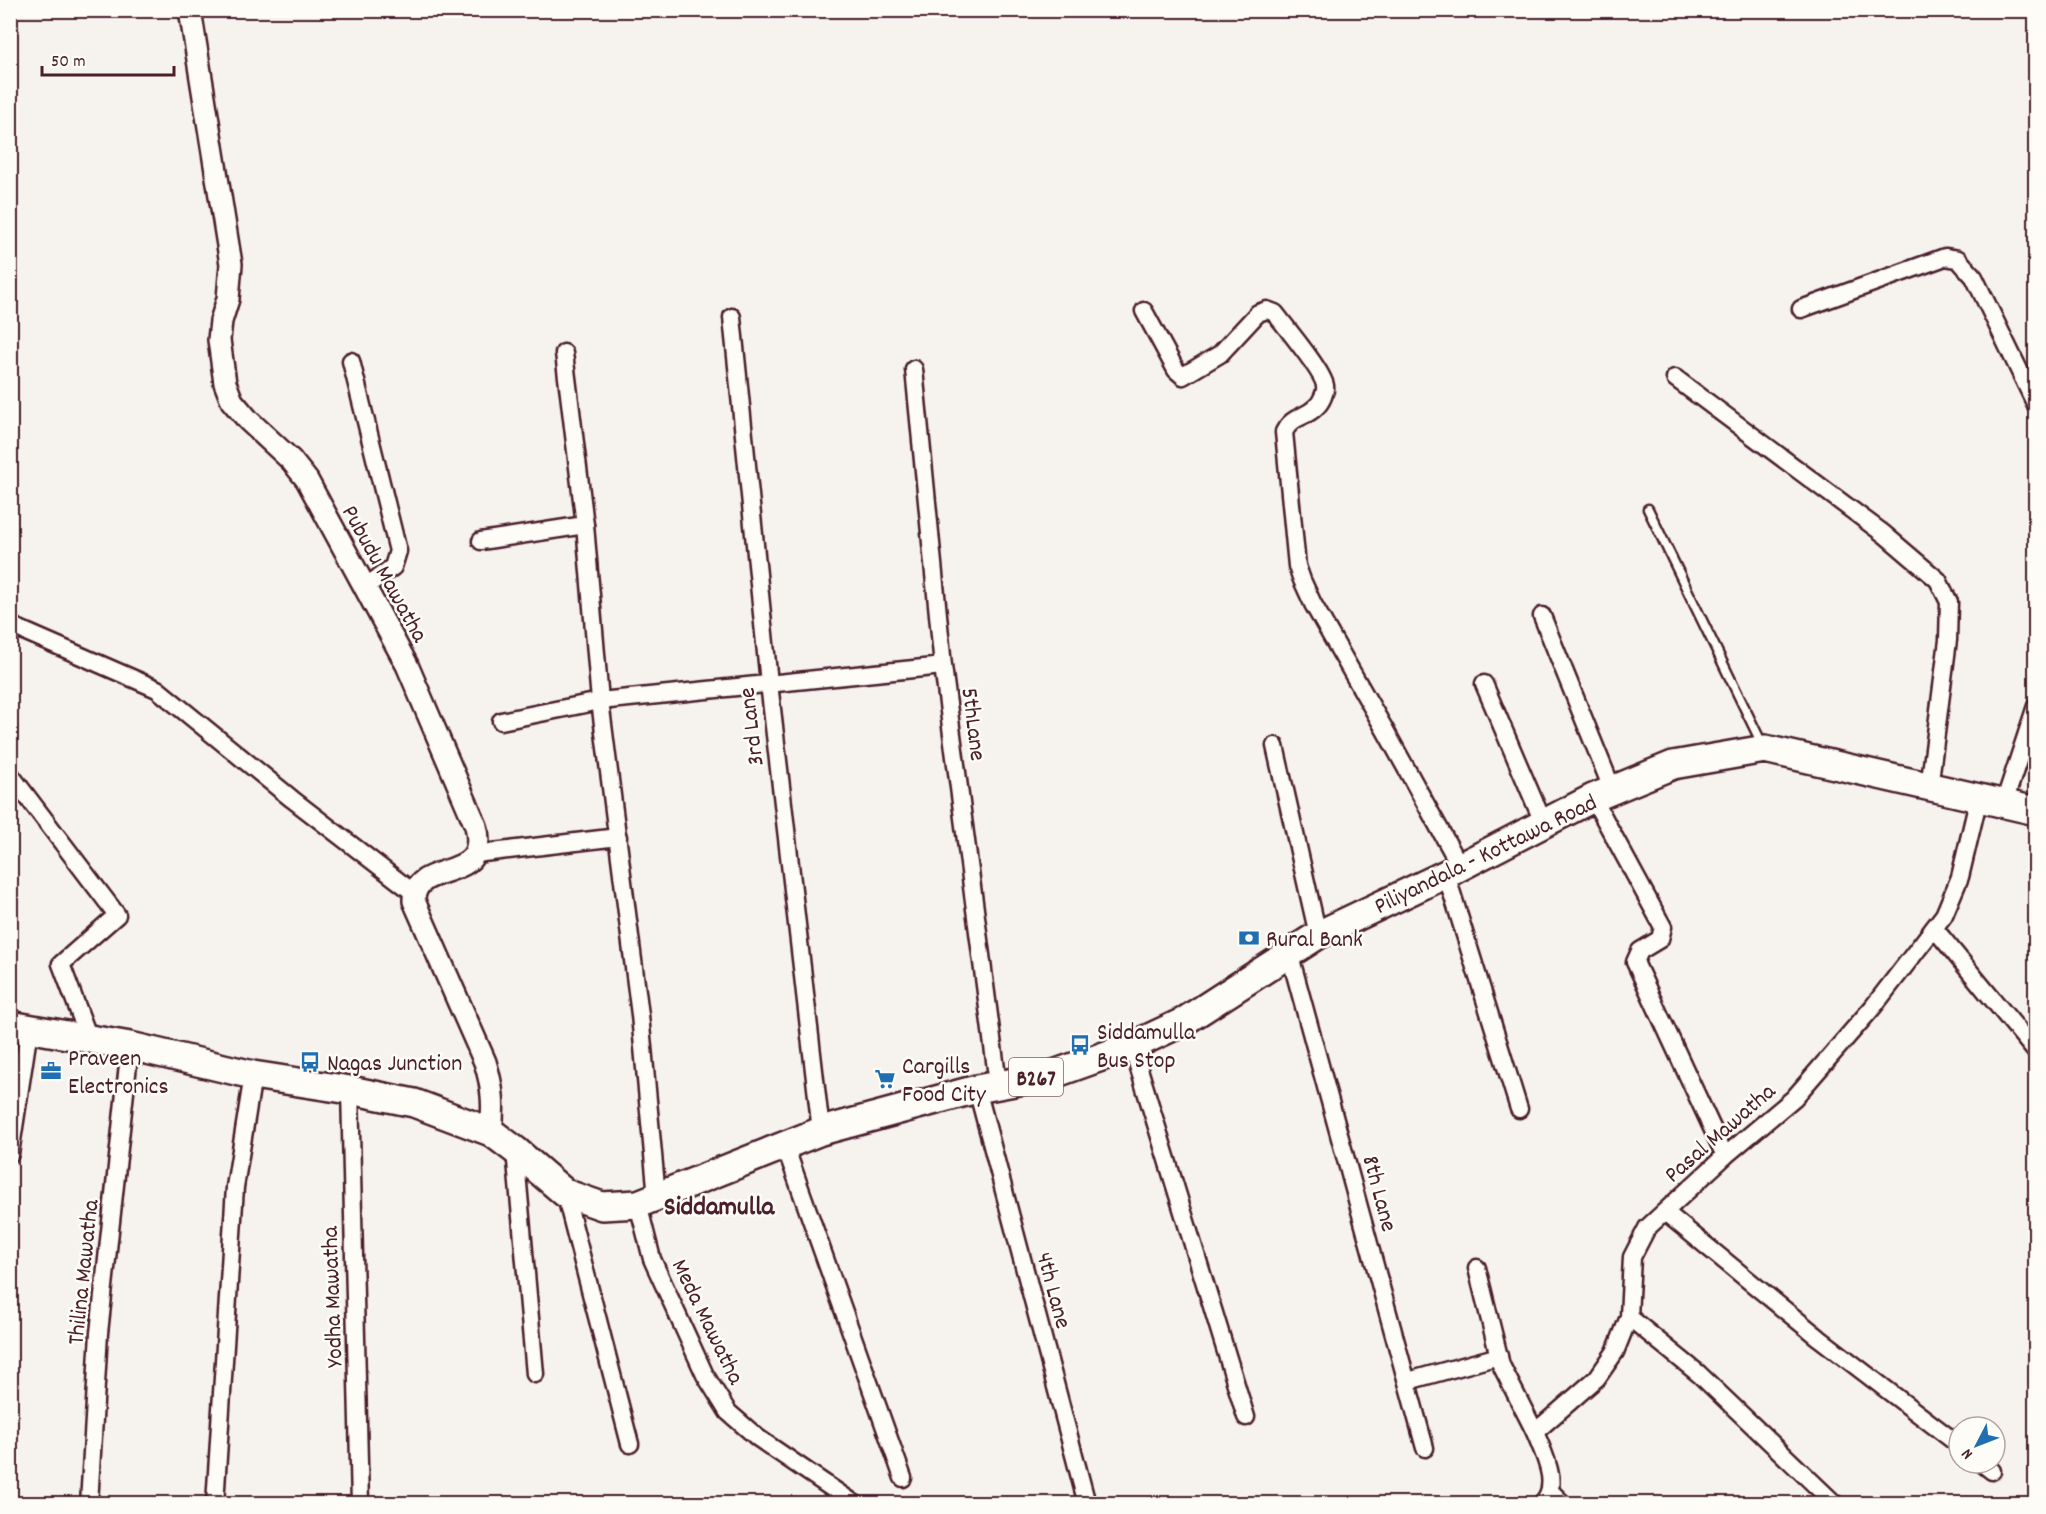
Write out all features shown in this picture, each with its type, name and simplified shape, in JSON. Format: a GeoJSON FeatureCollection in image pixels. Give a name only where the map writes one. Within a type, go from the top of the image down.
{"type":"FeatureCollection","features":[{"type":"Feature","properties":{"kind":"main road","name":"Piliyandala - Kottawa Road"},"geometry":{"type":"LineString","coordinates":[[20,1027],[90,1041],[130,1046],[253,1075],[350,1090],[414,1104],[491,1132],[565,1193],[602,1206],[647,1201],[821,1131],[987,1087],[1051,1075],[1132,1046],[1183,1022],[1318,935],[1453,870],[1543,822],[1673,765],[1765,749],[2036,811]]}},
{"type":"Feature","properties":{"kind":"street","name":"Pubudu Mawatha"},"geometry":{"type":"LineString","coordinates":[[190,10],[231,264],[228,299],[220,321],[219,340],[225,383],[232,402],[291,460],[307,480],[407,665],[471,815],[479,838],[475,854]]}},
{"type":"Feature","properties":{"kind":"street"},"geometry":{"type":"LineString","coordinates":[[1801,309],[1946,257],[1958,259],[1974,277],[2036,405]]}},
{"type":"Feature","properties":{"kind":"street"},"geometry":{"type":"LineString","coordinates":[[1144,311],[1176,370],[1183,376],[1220,354],[1258,313],[1267,309],[1275,313],[1319,371],[1326,384],[1325,392],[1317,407],[1289,422],[1284,432],[1297,566],[1313,604],[1385,729],[1453,870],[1519,1109]]}},
{"type":"Feature","properties":{"kind":"street","name":"3rd Lane"},"geometry":{"type":"LineString","coordinates":[[732,317],[769,683],[821,1131]]}},
{"type":"Feature","properties":{"kind":"street","name":"Meda Mawatha"},"geometry":{"type":"LineString","coordinates":[[564,353],[585,525],[600,701],[640,1015],[647,1201],[652,1258],[705,1375],[728,1412],[758,1438],[855,1503]]}},
{"type":"Feature","properties":{"kind":"street"},"geometry":{"type":"LineString","coordinates":[[351,361],[398,550],[393,567],[365,587]]}},
{"type":"Feature","properties":{"kind":"street","name":"5thLane"},"geometry":{"type":"LineString","coordinates":[[914,369],[987,1087]]}},
{"type":"Feature","properties":{"kind":"street"},"geometry":{"type":"LineString","coordinates":[[1675,378],[1884,534],[1938,580],[1949,602],[1948,640],[1929,788]]}},
{"type":"Feature","properties":{"kind":"street"},"geometry":{"type":"LineString","coordinates":[[481,541],[585,525]]}},
{"type":"Feature","properties":{"kind":"street"},"geometry":{"type":"LineString","coordinates":[[1542,616],[1603,794],[1664,927],[1660,939],[1640,951],[1635,962],[1725,1156]]}},
{"type":"Feature","properties":{"kind":"street"},"geometry":{"type":"LineString","coordinates":[[10,625],[157,689],[292,799],[414,893]]}},
{"type":"Feature","properties":{"kind":"street"},"geometry":{"type":"LineString","coordinates":[[501,720],[600,701],[943,666]]}},
{"type":"Feature","properties":{"kind":"street"},"geometry":{"type":"LineString","coordinates":[[1484,684],[1543,822]]}},
{"type":"Feature","properties":{"kind":"street","name":"Pasal Mawatha"},"geometry":{"type":"LineString","coordinates":[[1535,1432],[1597,1378],[1615,1352],[1629,1317],[1632,1257],[1647,1228],[1725,1156],[1794,1098],[1873,1007],[1944,915],[1991,800],[2036,706]]}},
{"type":"Feature","properties":{"kind":"street"},"geometry":{"type":"LineString","coordinates":[[1275,746],[1318,935]]}},
{"type":"Feature","properties":{"kind":"street"},"geometry":{"type":"LineString","coordinates":[[10,774],[117,915],[61,964],[90,1041]]}},
{"type":"Feature","properties":{"kind":"street"},"geometry":{"type":"LineString","coordinates":[[491,1132],[494,1104],[492,1084],[485,1062],[417,910],[414,893],[419,883],[426,878],[456,869],[468,862],[475,854],[618,837]]}},
{"type":"Feature","properties":{"kind":"street"},"geometry":{"type":"LineString","coordinates":[[1934,928],[2036,1052]]}},
{"type":"Feature","properties":{"kind":"street","name":"8th Lane"},"geometry":{"type":"LineString","coordinates":[[1289,952],[1425,1448]]}},
{"type":"Feature","properties":{"kind":"street"},"geometry":{"type":"LineString","coordinates":[[10,1154],[20,1027]]}},
{"type":"Feature","properties":{"kind":"street","name":"Thilina Mawatha"},"geometry":{"type":"LineString","coordinates":[[89,1503],[99,1333],[130,1046]]}},
{"type":"Feature","properties":{"kind":"street"},"geometry":{"type":"LineString","coordinates":[[1132,1046],[1246,1417]]}},
{"type":"Feature","properties":{"kind":"street"},"geometry":{"type":"LineString","coordinates":[[215,1503],[235,1187],[253,1075]]}},
{"type":"Feature","properties":{"kind":"street","name":"4th Lane"},"geometry":{"type":"LineString","coordinates":[[987,1087],[1087,1503]]}},
{"type":"Feature","properties":{"kind":"street","name":"Yodha Mawatha"},"geometry":{"type":"LineString","coordinates":[[350,1090],[360,1503]]}},
{"type":"Feature","properties":{"kind":"street"},"geometry":{"type":"LineString","coordinates":[[785,1146],[903,1478]]}},
{"type":"Feature","properties":{"kind":"street"},"geometry":{"type":"LineString","coordinates":[[515,1150],[535,1374]]}},
{"type":"Feature","properties":{"kind":"street"},"geometry":{"type":"LineString","coordinates":[[565,1193],[630,1444]]}},
{"type":"Feature","properties":{"kind":"street"},"geometry":{"type":"LineString","coordinates":[[1665,1212],[1819,1338],[1947,1436]]}},
{"type":"Feature","properties":{"kind":"street"},"geometry":{"type":"LineString","coordinates":[[1477,1268],[1501,1365],[1535,1432],[1551,1476],[1545,1497],[1563,1503]]}},
{"type":"Feature","properties":{"kind":"street"},"geometry":{"type":"LineString","coordinates":[[1629,1317],[1699,1374],[1835,1503]]}},
{"type":"Feature","properties":{"kind":"street"},"geometry":{"type":"LineString","coordinates":[[1408,1381],[1499,1356]]}},
{"type":"Feature","properties":{"kind":"lane"},"geometry":{"type":"LineString","coordinates":[[1648,508],[1765,749]]}},
{"type":"Feature","properties":{"kind":"place","name":"Rural Bank"},"geometry":{"type":"Point","coordinates":[1249,938]}},
{"type":"Feature","properties":{"kind":"place","name":"Siddamulla Bus Stop"},"geometry":{"type":"Point","coordinates":[1080,1045]}},
{"type":"Feature","properties":{"kind":"place","name":"Nagas Junction"},"geometry":{"type":"Point","coordinates":[310,1062]}},
{"type":"Feature","properties":{"kind":"place","name":"Praveen Electronics"},"geometry":{"type":"Point","coordinates":[51,1071]}},
{"type":"Feature","properties":{"kind":"place","name":"Cargills Food City"},"geometry":{"type":"Point","coordinates":[885,1079]}},
{"type":"Feature","properties":{"kind":"district","name":"Siddamulla"},"geometry":{"type":"Point","coordinates":[719,1205]}}]}
